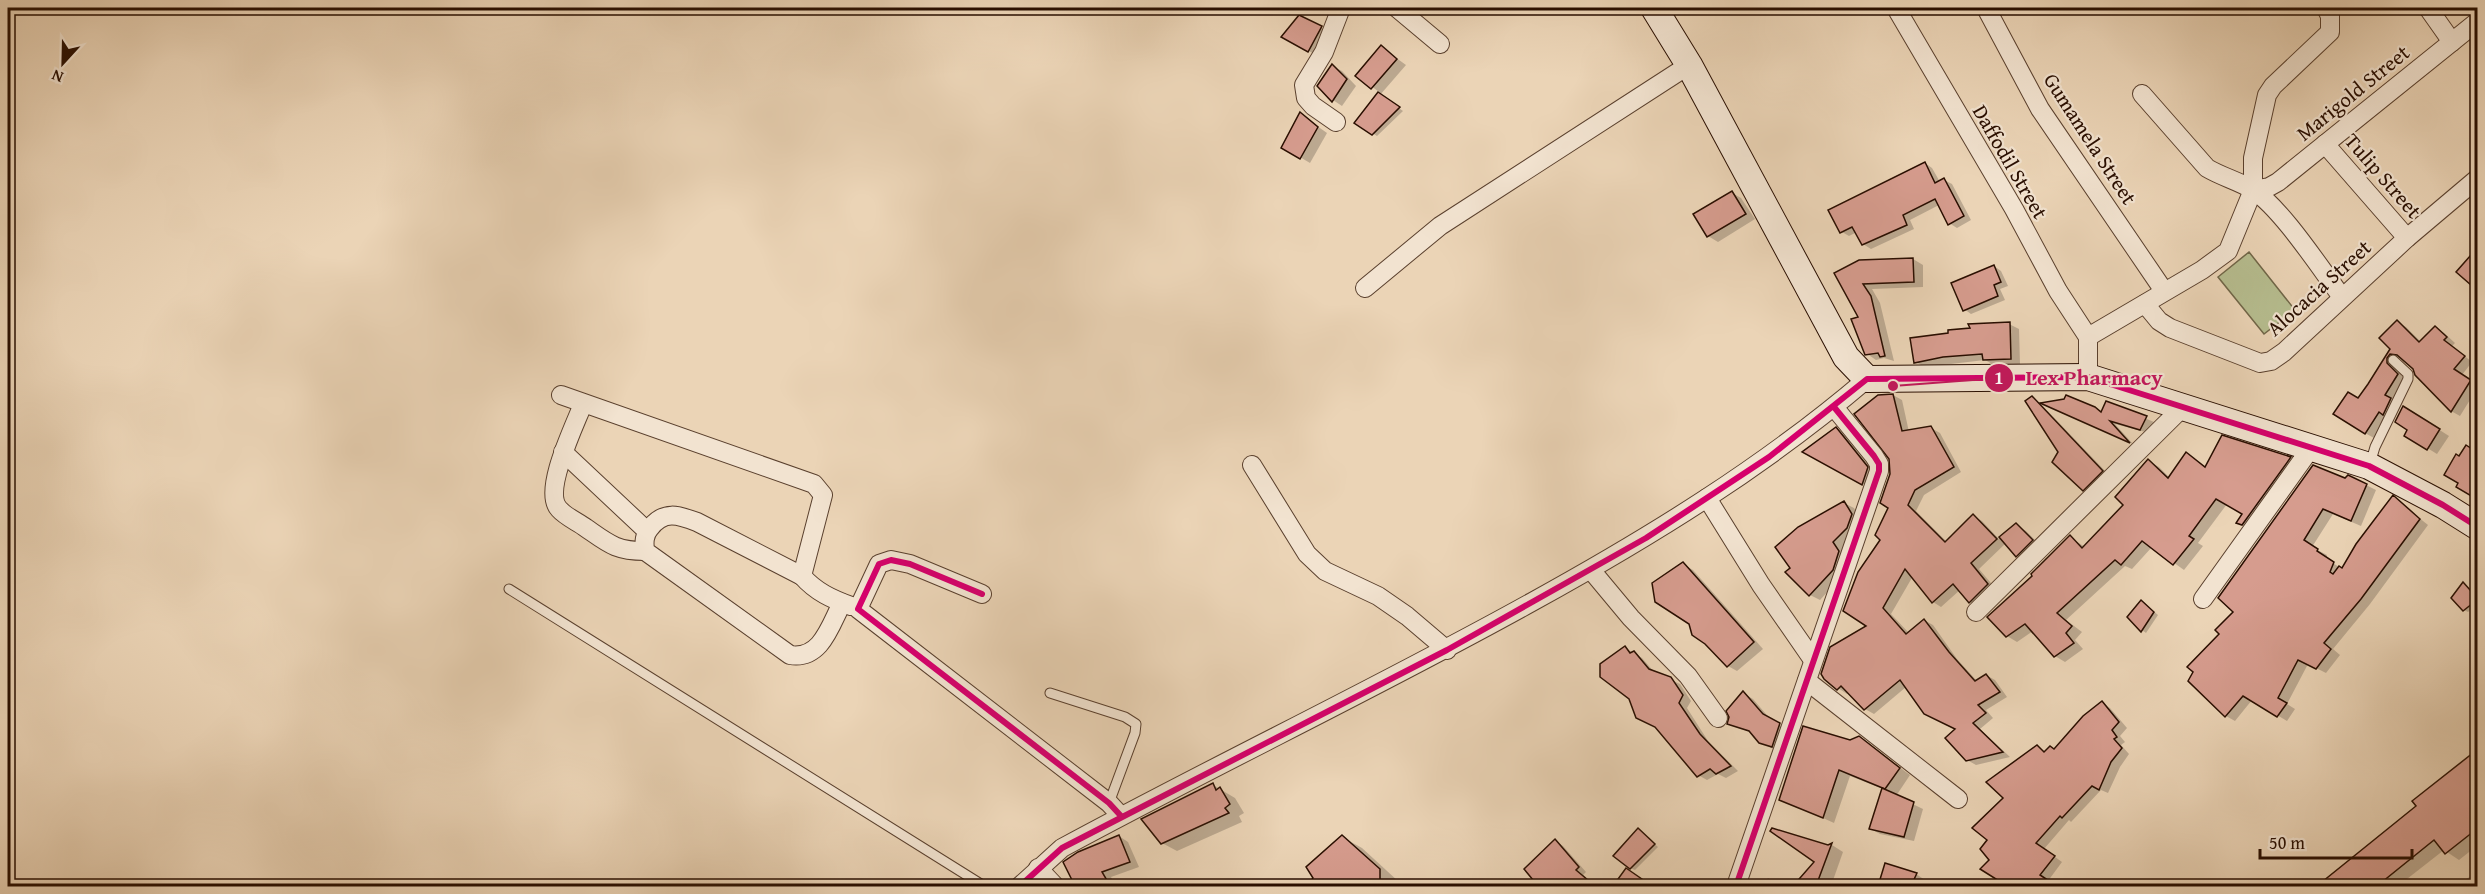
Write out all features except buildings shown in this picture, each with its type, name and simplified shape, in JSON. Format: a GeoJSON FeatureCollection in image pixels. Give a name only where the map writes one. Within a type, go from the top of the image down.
{"type":"FeatureCollection","features":[{"type":"Feature","properties":{"kind":"street"},"geometry":{"type":"LineString","coordinates":[[1336,122],[1305,98],[1304,86],[1324,52],[1341,8]]}},
{"type":"Feature","properties":{"kind":"street"},"geometry":{"type":"LineString","coordinates":[[1397,8],[1440,44]]}},
{"type":"Feature","properties":{"kind":"street"},"geometry":{"type":"LineString","coordinates":[[1654,8],[1689,65],[1846,357],[1867,379]]}},
{"type":"Feature","properties":{"kind":"street","name":"Daffodil Street"},"geometry":{"type":"LineString","coordinates":[[1896,8],[2014,209],[2048,274],[2088,337]]}},
{"type":"Feature","properties":{"kind":"street","name":"Gumamela Street"},"geometry":{"type":"LineString","coordinates":[[1986,8],[2040,109],[2164,291]]}},
{"type":"Feature","properties":{"kind":"street"},"geometry":{"type":"LineString","coordinates":[[2088,377],[2088,337],[2202,270],[2228,251],[2253,190],[2253,158],[2267,95],[2273,86],[2330,32],[2330,16],[2326,8]]}},
{"type":"Feature","properties":{"kind":"street"},"geometry":{"type":"LineString","coordinates":[[2428,8],[2452,42]]}},
{"type":"Feature","properties":{"kind":"street","name":"Marigold Street"},"geometry":{"type":"LineString","coordinates":[[2253,190],[2269,187],[2278,182],[2478,21]]}},
{"type":"Feature","properties":{"kind":"street"},"geometry":{"type":"LineString","coordinates":[[1365,288],[1440,226],[1689,65]]}},
{"type":"Feature","properties":{"kind":"street"},"geometry":{"type":"LineString","coordinates":[[2142,94],[2207,168],[2219,176],[2253,190],[2274,209],[2343,297]]}},
{"type":"Feature","properties":{"kind":"street","name":"Tulip Street"},"geometry":{"type":"LineString","coordinates":[[2325,144],[2407,238]]}},
{"type":"Feature","properties":{"kind":"street","name":"Alocacia Street"},"geometry":{"type":"LineString","coordinates":[[2145,304],[2159,321],[2170,328],[2260,363],[2266,363],[2284,352],[2407,238],[2478,178]]}},
{"type":"Feature","properties":{"kind":"street"},"geometry":{"type":"LineString","coordinates":[[1020,886],[1062,848],[1115,810],[1447,650],[1646,538],[1769,457],[1867,379],[2088,377],[2369,466],[2443,505],[2478,527]]}},
{"type":"Feature","properties":{"kind":"street"},"geometry":{"type":"LineString","coordinates":[[561,395],[814,484],[824,495],[802,576]]}},
{"type":"Feature","properties":{"kind":"street"},"geometry":{"type":"LineString","coordinates":[[583,404],[563,452],[555,482],[554,499],[559,509],[611,546],[624,551],[645,551],[790,655],[801,657],[811,654],[850,606],[879,564],[891,560],[910,564],[982,594]]}},
{"type":"Feature","properties":{"kind":"street"},"geometry":{"type":"LineString","coordinates":[[1736,886],[1879,471],[1879,464],[1874,456],[1834,407]]}},
{"type":"Feature","properties":{"kind":"street"},"geometry":{"type":"LineString","coordinates":[[1976,612],[2182,408]]}},
{"type":"Feature","properties":{"kind":"street"},"geometry":{"type":"LineString","coordinates":[[2203,599],[2311,448]]}},
{"type":"Feature","properties":{"kind":"street"},"geometry":{"type":"LineString","coordinates":[[563,452],[647,531]]}},
{"type":"Feature","properties":{"kind":"street"},"geometry":{"type":"LineString","coordinates":[[1252,465],[1306,554],[1325,571],[1378,596],[1407,615],[1447,650]]}},
{"type":"Feature","properties":{"kind":"street"},"geometry":{"type":"LineString","coordinates":[[1707,498],[1761,585],[1813,660]]}},
{"type":"Feature","properties":{"kind":"street"},"geometry":{"type":"LineString","coordinates":[[645,551],[644,542],[647,531],[657,519],[666,514],[680,516],[697,522],[802,576],[812,588],[850,606],[904,642],[1115,810]]}},
{"type":"Feature","properties":{"kind":"street"},"geometry":{"type":"LineString","coordinates":[[1591,570],[1631,618],[1688,676],[1718,718]]}},
{"type":"Feature","properties":{"kind":"street"},"geometry":{"type":"LineString","coordinates":[[1807,681],[1958,799]]}},
{"type":"Feature","properties":{"kind":"street"},"geometry":{"type":"LineString","coordinates":[[1038,868],[1055,886]]}},
{"type":"Feature","properties":{"kind":"lane"},"geometry":{"type":"LineString","coordinates":[[2369,466],[2375,447],[2408,379],[2408,374],[2393,360]]}},
{"type":"Feature","properties":{"kind":"lane"},"geometry":{"type":"LineString","coordinates":[[509,589],[984,886]]}},
{"type":"Feature","properties":{"kind":"lane"},"geometry":{"type":"LineString","coordinates":[[1050,693],[1125,717],[1136,724],[1115,810]]}},
{"type":"Feature","properties":{"kind":"green space"},"geometry":{"type":"Polygon","coordinates":[[[2249,252],[2295,310],[2264,334],[2218,277],[2249,252]]]}},
{"type":"Feature","properties":{"kind":"cycle path"},"geometry":{"type":"LineString","coordinates":[[1020,886],[1062,848],[1447,650],[1646,538],[1769,457],[1867,379],[2088,377],[2369,466],[2443,505],[2478,527]]}},
{"type":"Feature","properties":{"kind":"cycle path"},"geometry":{"type":"LineString","coordinates":[[1736,886],[1879,471],[1879,464],[1874,456],[1834,407]]}},
{"type":"Feature","properties":{"kind":"cycle path"},"geometry":{"type":"LineString","coordinates":[[982,594],[910,564],[891,560],[879,564],[858,609],[1109,803],[1121,816]]}},
{"type":"Feature","properties":{"kind":"place","name":"Lex Pharmacy"},"geometry":{"type":"Point","coordinates":[1893,386]}}]}
